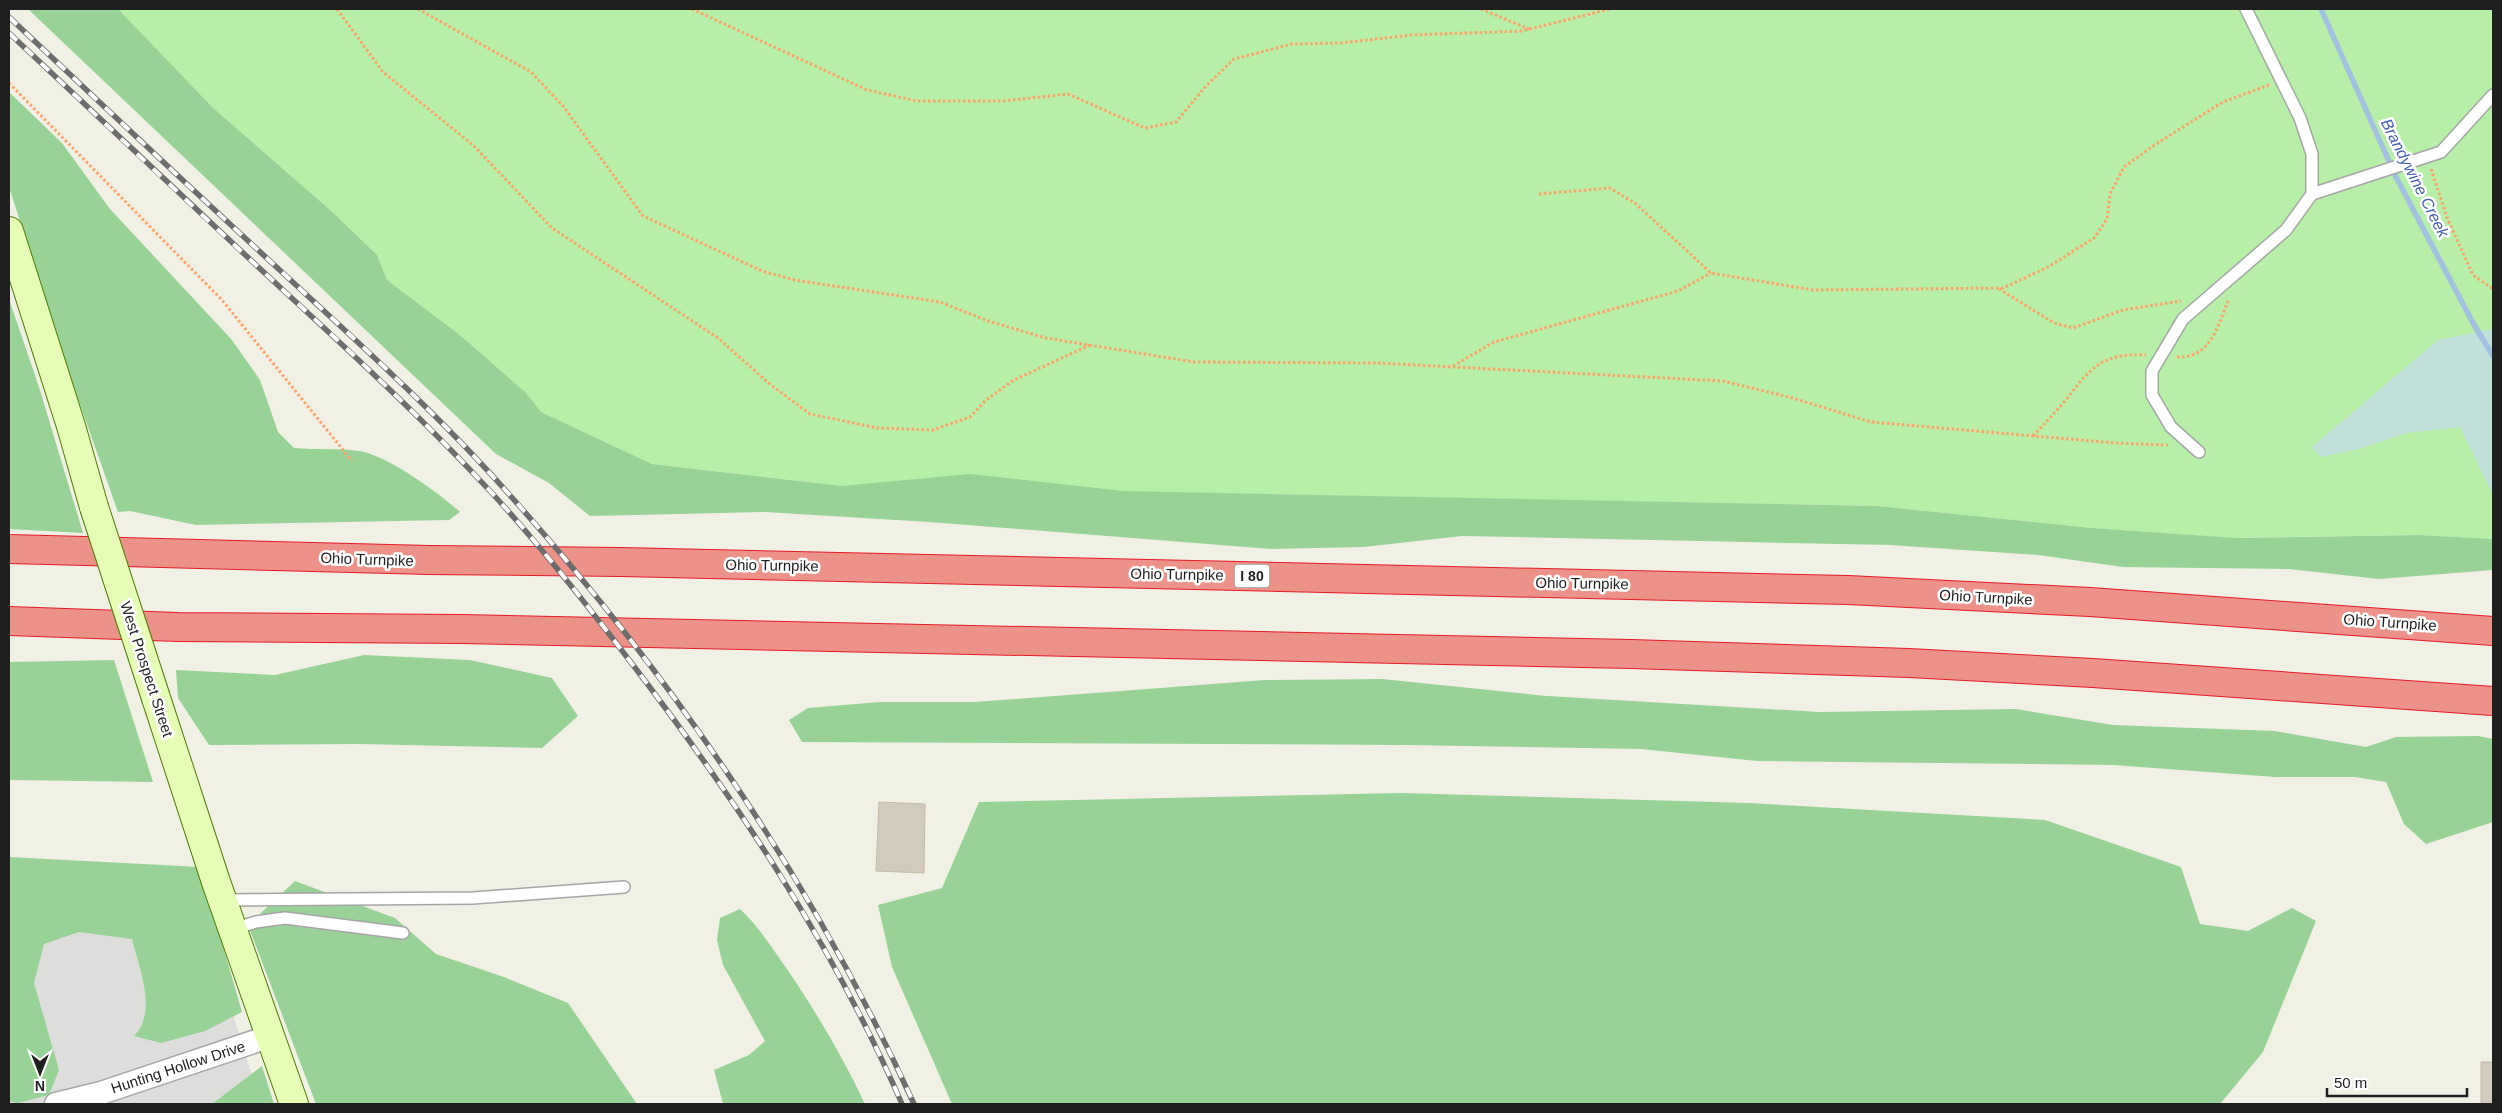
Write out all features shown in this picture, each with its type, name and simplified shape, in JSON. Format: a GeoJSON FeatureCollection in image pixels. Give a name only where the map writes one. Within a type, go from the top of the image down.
{"type":"FeatureCollection","features":[{"type":"Feature","properties":{"kind":"highway","name":"Ohio Turnpike"},"geometry":{"type":"LineString","coordinates":[[9,549],[429,560],[641,562],[1830,590],[2090,602],[2493,631]]}},
{"type":"Feature","properties":{"kind":"highway"},"geometry":{"type":"LineString","coordinates":[[9,621],[178,627],[462,629],[1631,654],[1909,663],[2093,673],[2493,700]]}},
{"type":"Feature","properties":{"kind":"street","name":"West Prospect Street"},"geometry":{"type":"LineString","coordinates":[[9,231],[71,426],[94,507],[156,698],[222,900],[294,1104]]}},
{"type":"Feature","properties":{"kind":"street","name":"Hunting Hollow Drive"},"geometry":{"type":"LineString","coordinates":[[56,1104],[100,1093],[271,1036]]}},
{"type":"Feature","properties":{"kind":"lane"},"geometry":{"type":"LineString","coordinates":[[2195,449],[2171,428],[2152,395],[2152,371],[2183,319],[2286,230],[2312,194],[2312,154],[2300,118],[2246,9]]}},
{"type":"Feature","properties":{"kind":"lane"},"geometry":{"type":"LineString","coordinates":[[2312,194],[2442,152],[2493,95]]}},
{"type":"Feature","properties":{"kind":"lane"},"geometry":{"type":"LineString","coordinates":[[222,900],[473,898],[624,887]]}},
{"type":"Feature","properties":{"kind":"lane"},"geometry":{"type":"LineString","coordinates":[[233,929],[256,922],[285,918],[403,933]]}},
{"type":"Feature","properties":{"kind":"path"},"geometry":{"type":"LineString","coordinates":[[337,9],[383,72],[474,146],[552,228],[718,338],[771,385],[810,414],[878,428],[933,430],[970,417],[986,400],[1014,380],[1090,345]]}},
{"type":"Feature","properties":{"kind":"path"},"geometry":{"type":"LineString","coordinates":[[418,9],[531,72],[563,106],[643,216],[762,271],[795,280],[940,302],[996,324],[1046,338],[1194,362],[1377,363],[1723,381],[1789,397],[1871,422],[2195,449]]}},
{"type":"Feature","properties":{"kind":"path"},"geometry":{"type":"LineString","coordinates":[[692,9],[867,90],[917,101],[1004,101],[1068,94],[1144,128],[1176,122],[1206,86],[1234,59],[1282,46],[1340,43],[1411,35],[1530,29],[1610,9]]}},
{"type":"Feature","properties":{"kind":"path"},"geometry":{"type":"LineString","coordinates":[[1481,9],[1530,29]]}},
{"type":"Feature","properties":{"kind":"path"},"geometry":{"type":"LineString","coordinates":[[1539,194],[1610,188],[1636,204],[1711,273],[1813,290],[1998,289],[2048,267],[2094,238],[2107,219],[2110,194],[2124,167],[2156,144],[2223,102],[2281,80]]}},
{"type":"Feature","properties":{"kind":"path"},"geometry":{"type":"LineString","coordinates":[[9,83],[222,300],[352,461]]}},
{"type":"Feature","properties":{"kind":"path"},"geometry":{"type":"LineString","coordinates":[[2427,157],[2448,220],[2473,274],[2493,289]]}},
{"type":"Feature","properties":{"kind":"path"},"geometry":{"type":"LineString","coordinates":[[1453,366],[1494,342],[1678,291],[1711,273]]}},
{"type":"Feature","properties":{"kind":"path"},"geometry":{"type":"LineString","coordinates":[[1998,289],[2054,323],[2073,328],[2123,310],[2206,299]]}},
{"type":"Feature","properties":{"kind":"shaded area"},"geometry":{"type":"Polygon","coordinates":[[[2493,329],[2493,495],[2460,427],[2407,433],[2359,449],[2321,457],[2312,447],[2438,340],[2493,329]]]}},
{"type":"Feature","properties":{"kind":"shaded area"},"geometry":{"type":"Polygon","coordinates":[[[9,868],[190,876],[261,1104],[9,1104],[9,868]]]}},
{"type":"Feature","properties":{"kind":"green space"},"geometry":{"type":"Polygon","coordinates":[[[28,9],[118,9],[212,107],[331,211],[377,255],[387,280],[461,336],[525,392],[541,412],[652,464],[842,486],[970,474],[1123,491],[1877,506],[2092,528],[2236,538],[2419,535],[2493,539],[2493,570],[2379,579],[2289,569],[2123,567],[2038,555],[1890,545],[1462,536],[1364,547],[1271,549],[929,522],[765,512],[590,516],[549,483],[496,454],[28,9]]]}},
{"type":"Feature","properties":{"kind":"green space"},"geometry":{"type":"Polygon","coordinates":[[[66,9],[2493,9],[2493,539],[2419,535],[2231,538],[2092,528],[1877,506],[842,486],[652,464],[541,412],[66,9]]]}},
{"type":"Feature","properties":{"kind":"green space"},"geometry":{"type":"Polygon","coordinates":[[[9,92],[62,143],[110,209],[232,340],[260,380],[278,432],[294,448],[351,450],[371,454],[412,476],[460,512],[449,520],[196,525],[130,511],[118,512],[71,379],[9,187],[9,92]]]}},
{"type":"Feature","properties":{"kind":"green space"},"geometry":{"type":"Polygon","coordinates":[[[9,299],[39,387],[83,533],[9,529],[9,299]]]}},
{"type":"Feature","properties":{"kind":"green space"},"geometry":{"type":"Polygon","coordinates":[[[364,655],[470,660],[552,678],[578,716],[542,748],[358,744],[209,745],[178,698],[176,670],[275,675],[364,655]]]}},
{"type":"Feature","properties":{"kind":"green space"},"geometry":{"type":"Polygon","coordinates":[[[114,660],[153,782],[9,780],[9,662],[114,660]]]}},
{"type":"Feature","properties":{"kind":"green space"},"geometry":{"type":"Polygon","coordinates":[[[1382,679],[1547,696],[1820,712],[2016,709],[2113,725],[2275,731],[2366,747],[2396,737],[2478,736],[2493,739],[2493,822],[2426,844],[2404,824],[2386,782],[2355,777],[2275,777],[2114,765],[1757,761],[1641,749],[1406,745],[802,742],[789,720],[808,708],[880,702],[975,702],[1265,680],[1382,679]]]}},
{"type":"Feature","properties":{"kind":"green space"},"geometry":{"type":"Polygon","coordinates":[[[1401,793],[1748,803],[2045,820],[2181,867],[2200,924],[2248,931],[2292,908],[2316,921],[2263,1052],[2220,1104],[952,1104],[892,967],[878,905],[942,888],[979,802],[1401,793]]]}},
{"type":"Feature","properties":{"kind":"green space"},"geometry":{"type":"Polygon","coordinates":[[[9,857],[200,867],[242,1012],[205,1031],[161,1043],[134,1036],[141,1026],[145,1015],[146,1002],[145,989],[132,939],[79,932],[44,944],[34,983],[59,1070],[49,1095],[18,1103],[9,1101],[9,857]]]}},
{"type":"Feature","properties":{"kind":"green space"},"geometry":{"type":"Polygon","coordinates":[[[295,881],[395,918],[436,954],[504,977],[568,1003],[637,1104],[316,1104],[248,925],[295,881]]]}},
{"type":"Feature","properties":{"kind":"green space"},"geometry":{"type":"Polygon","coordinates":[[[740,909],[765,938],[787,969],[838,1052],[865,1104],[723,1104],[714,1070],[749,1055],[765,1041],[723,965],[717,940],[720,918],[740,909]]]}},
{"type":"Feature","properties":{"kind":"green space"},"geometry":{"type":"Polygon","coordinates":[[[262,1066],[274,1104],[212,1104],[262,1066]]]}},
{"type":"Feature","properties":{"kind":"building"},"geometry":{"type":"Polygon","coordinates":[[[879,802],[925,804],[924,873],[876,871],[879,802]]]}},
{"type":"Feature","properties":{"kind":"building"},"geometry":{"type":"Polygon","coordinates":[[[2481,1062],[2493,1062],[2493,1104],[2481,1104],[2481,1062]]]}},
{"type":"Feature","properties":{"kind":"waterway","name":"Brandywine Creek"},"geometry":{"type":"LineString","coordinates":[[2321,9],[2396,177],[2473,323],[2493,356]]}},
{"type":"Feature","properties":{"kind":"railway"},"geometry":{"type":"LineString","coordinates":[[9,17],[172,171],[362,346],[451,432],[507,492],[567,562],[625,633],[681,707],[734,783],[784,860],[874,1021],[914,1104]]}},
{"type":"Feature","properties":{"kind":"railway"},"geometry":{"type":"LineString","coordinates":[[9,33],[404,404],[462,461],[546,555],[672,716],[746,822],[781,877],[846,988],[902,1104]]}}]}
